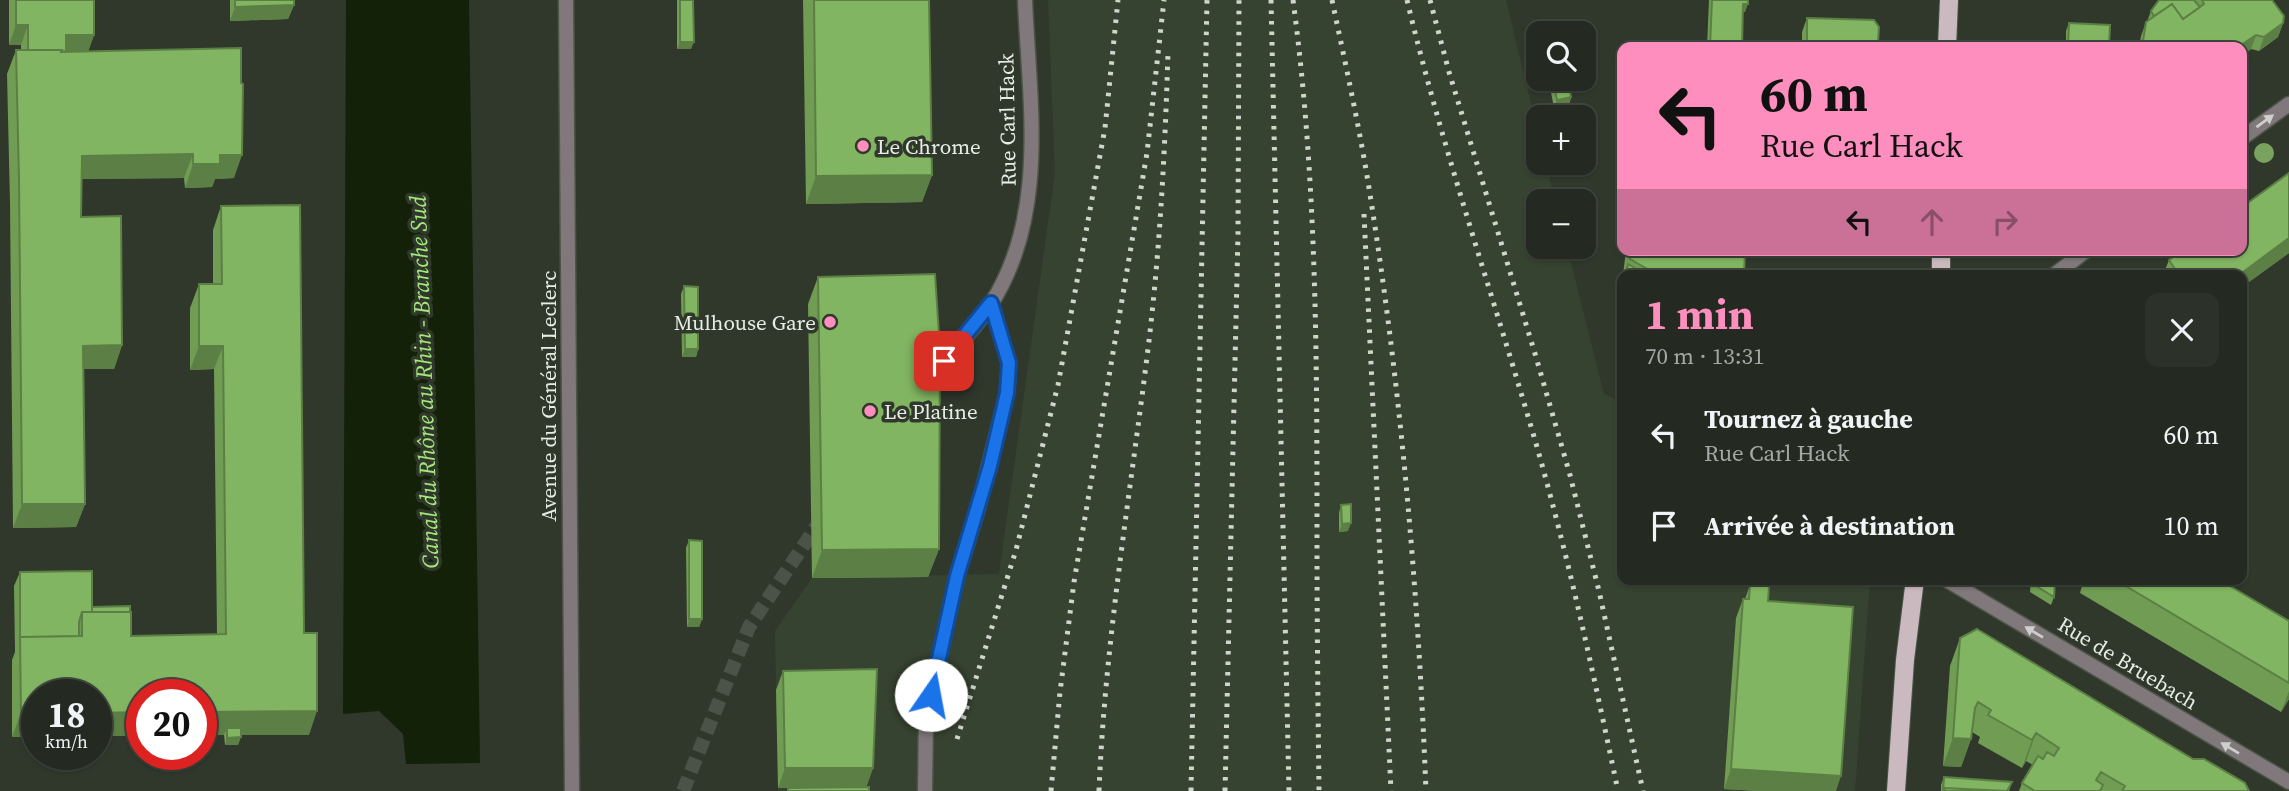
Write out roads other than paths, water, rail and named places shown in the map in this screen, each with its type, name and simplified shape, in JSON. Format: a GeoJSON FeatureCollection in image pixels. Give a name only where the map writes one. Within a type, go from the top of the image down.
{"type":"FeatureCollection","features":[{"type":"Feature","properties":{"kind":"main road"},"geometry":{"type":"LineString","coordinates":[[1947,42],[1949,0]]}},
{"type":"Feature","properties":{"kind":"main road"},"geometry":{"type":"LineString","coordinates":[[1896,791],[1905,660],[1914,585]]}},
{"type":"Feature","properties":{"kind":"street","name":"Avenue du Général Leclerc"},"geometry":{"type":"LineString","coordinates":[[566,0],[572,791]]}},
{"type":"Feature","properties":{"kind":"street","name":"Rue Carl Hack"},"geometry":{"type":"LineString","coordinates":[[930,378],[991,303],[1018,245],[1029,195],[1032,159],[1025,0]]}},
{"type":"Feature","properties":{"kind":"street"},"geometry":{"type":"LineString","coordinates":[[2247,134],[2289,104]]}},
{"type":"Feature","properties":{"kind":"street"},"geometry":{"type":"LineString","coordinates":[[2061,270],[2079,256]]}},
{"type":"Feature","properties":{"kind":"street"},"geometry":{"type":"LineString","coordinates":[[925,791],[926,719],[957,576],[981,497],[1007,393],[1009,363],[991,303]]}},
{"type":"Feature","properties":{"kind":"street","name":"Rue de Bruebach"},"geometry":{"type":"LineString","coordinates":[[1955,585],[2289,782]]}},
{"type":"Feature","properties":{"kind":"water","name":"Canal du Rhône au Rhin - Branche Sud"},"geometry":{"type":"Polygon","coordinates":[[[346,0],[469,0],[480,763],[406,764],[403,734],[379,711],[343,714],[346,0]]]}},
{"type":"Feature","properties":{"kind":"tunnel"},"geometry":{"type":"LineString","coordinates":[[683,791],[749,627],[822,518]]}},
{"type":"Feature","properties":{"kind":"railway"},"geometry":{"type":"LineString","coordinates":[[957,739],[1016,550],[1058,385],[1105,128],[1118,0]]}},
{"type":"Feature","properties":{"kind":"railway"},"geometry":{"type":"LineString","coordinates":[[1051,791],[1074,582],[1147,153],[1164,0]]}},
{"type":"Feature","properties":{"kind":"railway"},"geometry":{"type":"LineString","coordinates":[[1191,791],[1207,0]]}},
{"type":"Feature","properties":{"kind":"railway"},"geometry":{"type":"LineString","coordinates":[[1225,791],[1238,234],[1239,0]]}},
{"type":"Feature","properties":{"kind":"railway"},"geometry":{"type":"LineString","coordinates":[[1271,0],[1289,791]]}},
{"type":"Feature","properties":{"kind":"railway"},"geometry":{"type":"LineString","coordinates":[[1293,0],[1307,135],[1314,270],[1319,791]]}},
{"type":"Feature","properties":{"kind":"railway"},"geometry":{"type":"LineString","coordinates":[[1332,0],[1365,164],[1399,413],[1413,564],[1426,791]]}},
{"type":"Feature","properties":{"kind":"railway"},"geometry":{"type":"LineString","coordinates":[[1407,0],[1453,169],[1549,490],[1618,791]]}},
{"type":"Feature","properties":{"kind":"railway"},"geometry":{"type":"LineString","coordinates":[[1430,0],[1449,72],[1570,475],[1599,591],[1643,791]]}},
{"type":"Feature","properties":{"kind":"railway"},"geometry":{"type":"LineString","coordinates":[[1099,791],[1112,625],[1156,275],[1168,52]]}},
{"type":"Feature","properties":{"kind":"railway"},"geometry":{"type":"LineString","coordinates":[[1364,214],[1391,791]]}},
{"type":"Feature","properties":{"kind":"place","name":"Le Chrome"},"geometry":{"type":"Point","coordinates":[863,146]}},
{"type":"Feature","properties":{"kind":"place","name":"Mulhouse Gare"},"geometry":{"type":"Point","coordinates":[830,322]}},
{"type":"Feature","properties":{"kind":"place","name":"Le Platine"},"geometry":{"type":"Point","coordinates":[870,411]}}]}
